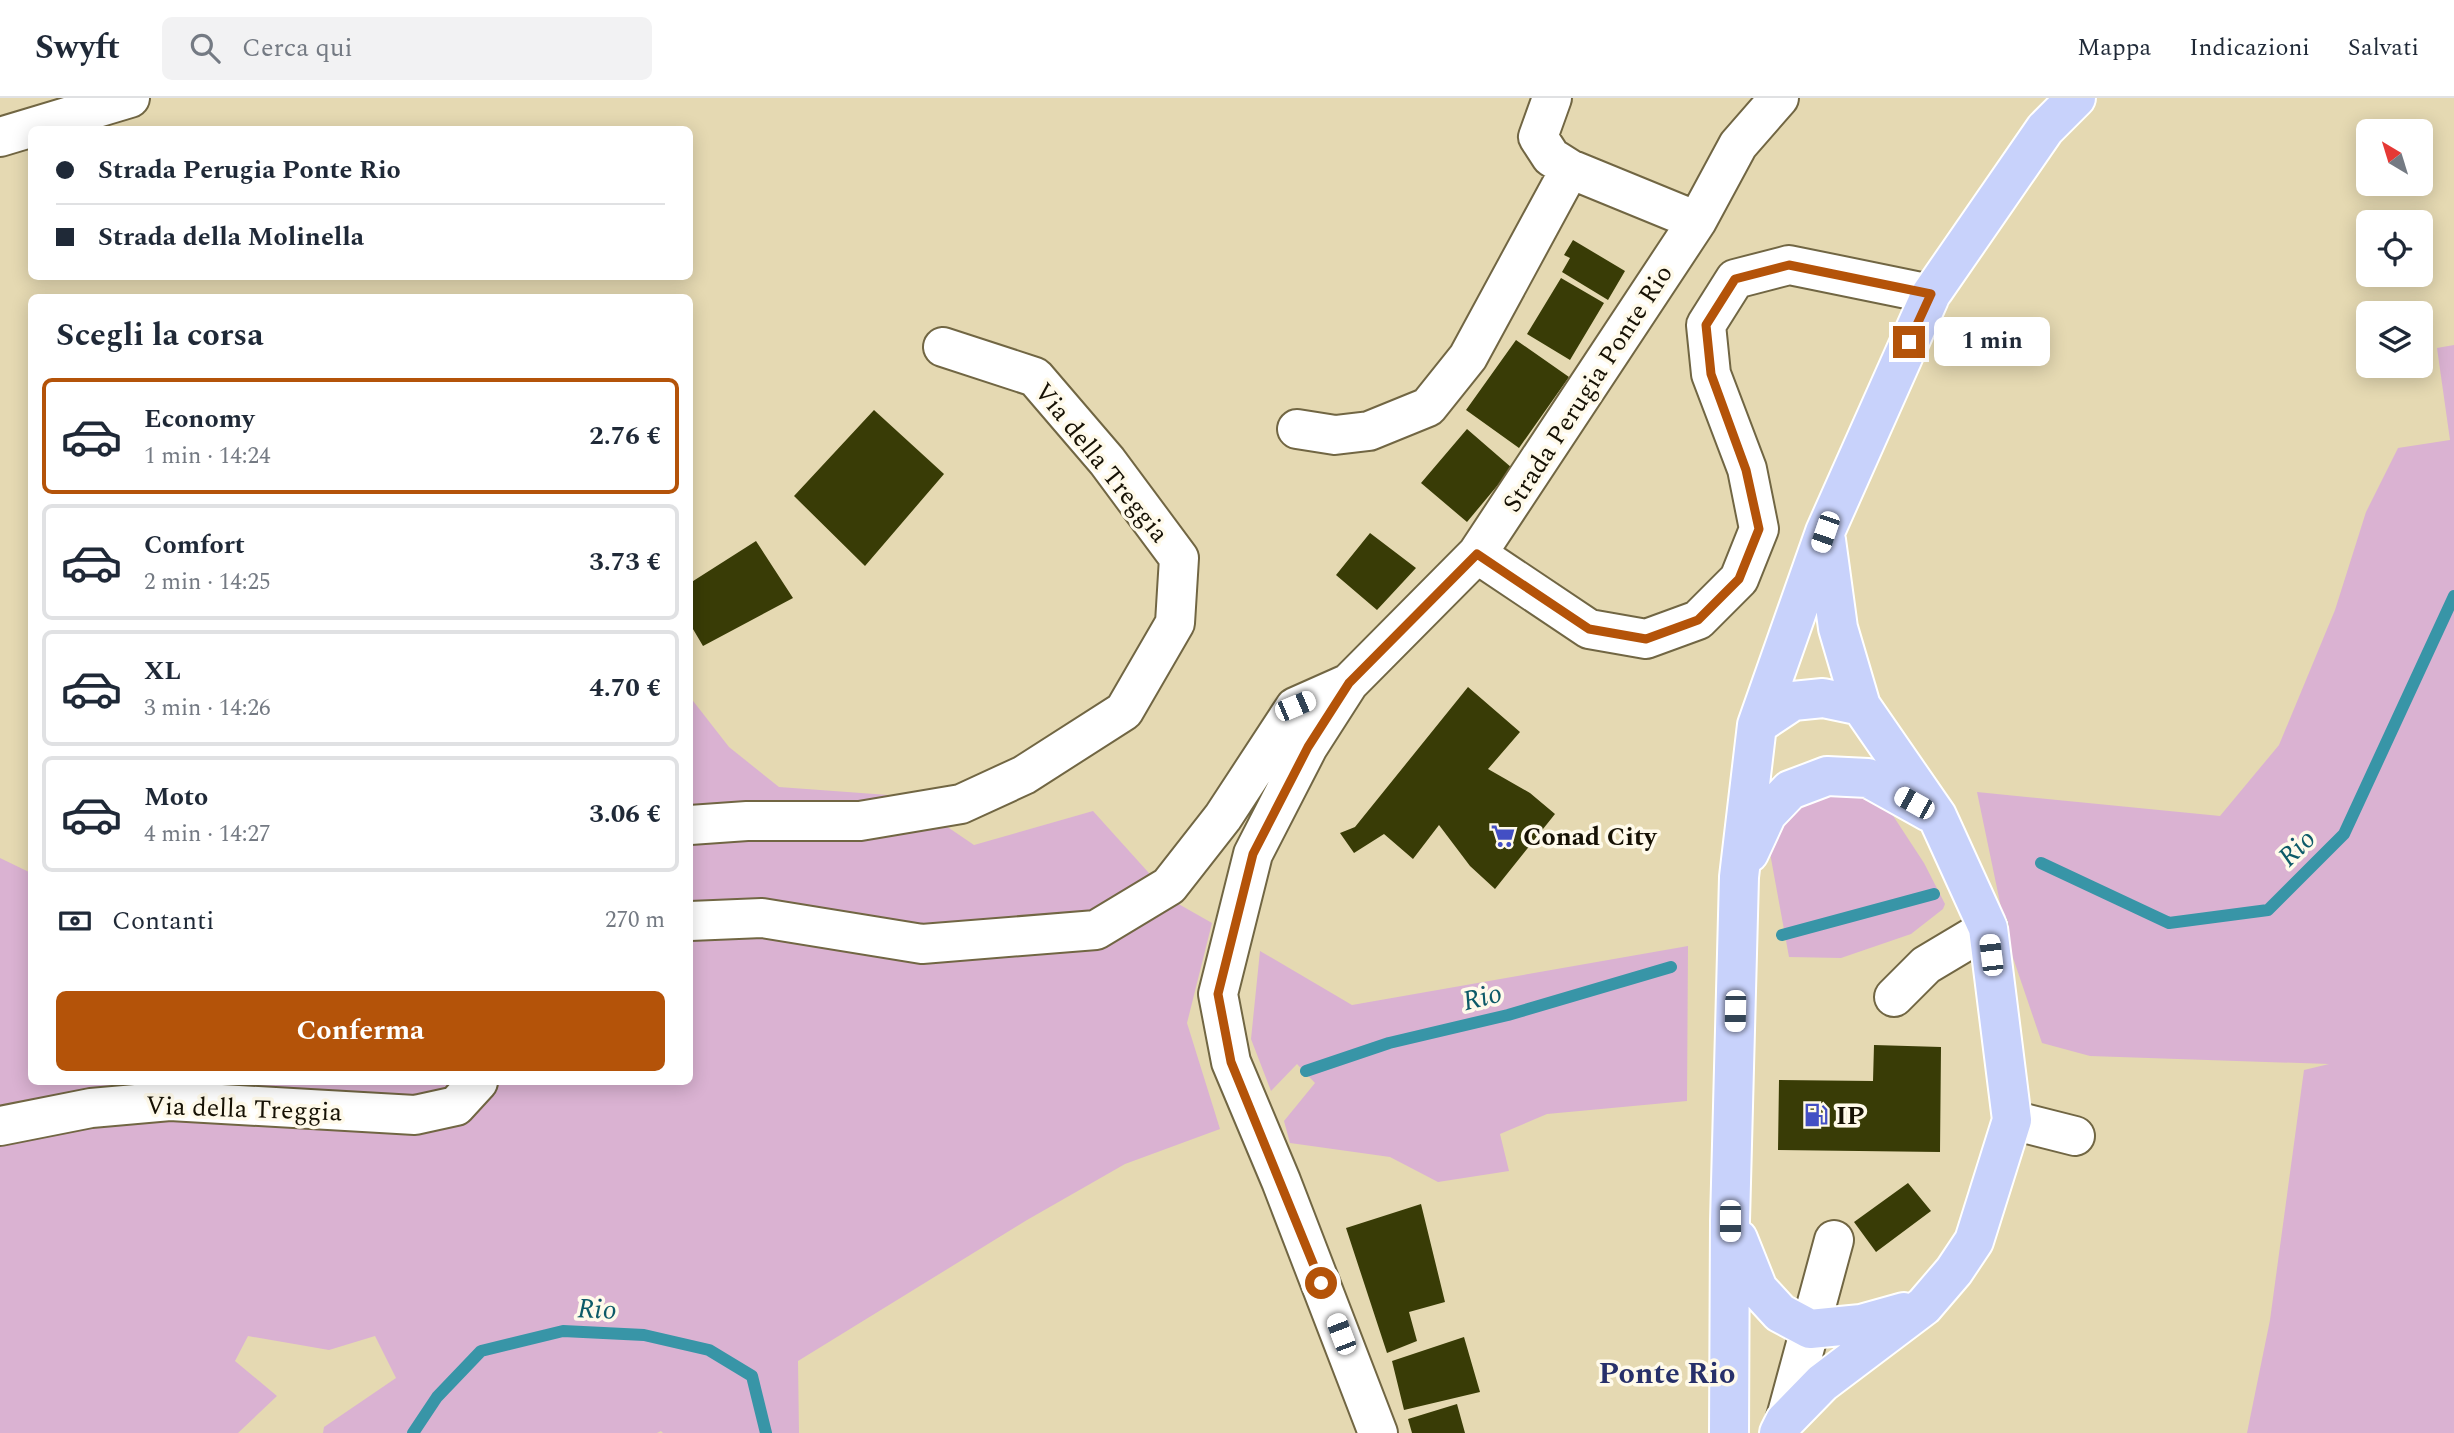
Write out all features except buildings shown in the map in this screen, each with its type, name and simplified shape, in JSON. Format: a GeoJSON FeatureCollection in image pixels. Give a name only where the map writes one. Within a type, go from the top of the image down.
{"type":"FeatureCollection","features":[{"type":"Feature","properties":{"kind":"main road"},"geometry":{"type":"LineString","coordinates":[[1729,1433],[1730,1221],[1738,877],[1757,725],[1825,532],[1931,294],[2045,129],[2076,98]]}},
{"type":"Feature","properties":{"kind":"main road"},"geometry":{"type":"LineString","coordinates":[[1782,1427],[1822,1383],[1924,1306],[1954,1271],[1974,1241],[2012,1120],[1988,928],[1937,816],[1861,706],[1839,628],[1825,532]]}},
{"type":"Feature","properties":{"kind":"main road"},"geometry":{"type":"LineString","coordinates":[[1757,725],[1793,701],[1823,698],[1861,706]]}},
{"type":"Feature","properties":{"kind":"main road"},"geometry":{"type":"LineString","coordinates":[[1738,877],[1768,814],[1790,790],[1827,776],[1868,778],[1937,816]]}},
{"type":"Feature","properties":{"kind":"main road"},"geometry":{"type":"LineString","coordinates":[[1730,1221],[1758,1289],[1780,1313],[1810,1329],[1861,1324],[1924,1306]]}},
{"type":"Feature","properties":{"kind":"street"},"geometry":{"type":"LineString","coordinates":[[37,126],[130,98]]}},
{"type":"Feature","properties":{"kind":"street"},"geometry":{"type":"LineString","coordinates":[[1552,98],[1538,137],[1551,157],[1570,169],[1697,221]]}},
{"type":"Feature","properties":{"kind":"street","name":"Strada Perugia Ponte Rio"},"geometry":{"type":"LineString","coordinates":[[1378,1433],[1281,1181],[1231,1062],[1218,994],[1253,854],[1308,747],[1349,683],[1477,554],[1697,221],[1738,145],[1779,98]]}},
{"type":"Feature","properties":{"kind":"street"},"geometry":{"type":"LineString","coordinates":[[0,137],[28,129]]}},
{"type":"Feature","properties":{"kind":"street"},"geometry":{"type":"LineString","coordinates":[[1297,429],[1335,435],[1369,431],[1428,407],[1468,356],[1570,169]]}},
{"type":"Feature","properties":{"kind":"street"},"geometry":{"type":"LineString","coordinates":[[1477,554],[1589,629],[1646,639],[1698,620],[1739,579],[1759,529],[1746,470],[1711,374],[1706,325],[1735,279],[1789,265],[1931,294]]}},
{"type":"Feature","properties":{"kind":"street","name":"Via della Treggia"},"geometry":{"type":"LineString","coordinates":[[693,825],[747,821],[860,821],[961,804],[1024,775],[1124,711],[1175,623],[1180,558],[1107,461],[1035,377],[943,347]]}},
{"type":"Feature","properties":{"kind":"street"},"geometry":{"type":"LineString","coordinates":[[693,921],[762,918],[922,944],[1096,930],[1168,886],[1223,817],[1295,706],[1349,683]]}},
{"type":"Feature","properties":{"kind":"street"},"geometry":{"type":"LineString","coordinates":[[1894,997],[1926,965],[1988,928]]}},
{"type":"Feature","properties":{"kind":"street","name":"Via della Treggia"},"geometry":{"type":"LineString","coordinates":[[0,1126],[90,1108],[170,1101],[415,1115],[456,1106],[475,1085]]}},
{"type":"Feature","properties":{"kind":"street"},"geometry":{"type":"LineString","coordinates":[[2012,1120],[2075,1136]]}},
{"type":"Feature","properties":{"kind":"street"},"geometry":{"type":"LineString","coordinates":[[1782,1427],[1834,1240]]}},
{"type":"Feature","properties":{"kind":"shaded area"},"geometry":{"type":"Polygon","coordinates":[[[2454,345],[2454,1433],[2247,1433],[2270,1320],[2304,1070],[2329,1064],[2090,1056],[2042,1043],[2009,946],[1977,792],[2220,816],[2279,745],[2335,610],[2366,512],[2398,448],[2450,440],[2437,348],[2454,345]]]}},
{"type":"Feature","properties":{"kind":"shaded area"},"geometry":{"type":"Polygon","coordinates":[[[693,701],[729,747],[779,787],[902,796],[974,845],[1093,811],[1175,902],[1212,923],[1187,1023],[1220,1129],[1125,1164],[1027,1220],[798,1361],[799,1433],[323,1433],[324,1427],[396,1378],[375,1336],[329,1350],[248,1336],[235,1361],[277,1396],[238,1433],[0,1433],[0,858],[28,872],[28,1085],[693,1085],[693,701]]]}},
{"type":"Feature","properties":{"kind":"shaded area"},"geometry":{"type":"Polygon","coordinates":[[[1846,790],[1890,811],[1924,863],[1945,904],[1943,909],[1911,934],[1841,958],[1789,957],[1770,853],[1787,811],[1807,797],[1846,790]]]}},
{"type":"Feature","properties":{"kind":"shaded area"},"geometry":{"type":"Polygon","coordinates":[[[1688,946],[1687,1101],[1547,1114],[1500,1134],[1509,1171],[1438,1182],[1390,1157],[1290,1143],[1284,1121],[1315,1083],[1297,1064],[1271,1091],[1251,1039],[1260,951],[1352,1005],[1688,946]]]}},
{"type":"Feature","properties":{"kind":"waterway","name":"Rio"},"geometry":{"type":"LineString","coordinates":[[2041,863],[2169,923],[2268,910],[2344,834],[2454,596]]}},
{"type":"Feature","properties":{"kind":"waterway","name":"Rio"},"geometry":{"type":"LineString","coordinates":[[1782,935],[1934,894]]}},
{"type":"Feature","properties":{"kind":"waterway","name":"Rio"},"geometry":{"type":"LineString","coordinates":[[1306,1071],[1389,1043],[1508,1015],[1671,967]]}},
{"type":"Feature","properties":{"kind":"waterway","name":"Rio"},"geometry":{"type":"LineString","coordinates":[[413,1433],[437,1397],[481,1351],[563,1331],[644,1335],[709,1350],[752,1376],[766,1433]]}},
{"type":"Feature","properties":{"kind":"place","name":"Conad City"},"geometry":{"type":"Point","coordinates":[1503,836]}},
{"type":"Feature","properties":{"kind":"place","name":"IP"},"geometry":{"type":"Point","coordinates":[1816,1115]}},
{"type":"Feature","properties":{"kind":"district","name":"Ponte Rio"},"geometry":{"type":"Point","coordinates":[1667,1373]}},
{"type":"Feature","properties":{"kind":"route"},"geometry":{"type":"LineString","coordinates":[[1321,1283],[1231,1062],[1218,994],[1253,854],[1308,747],[1349,683],[1477,554],[1589,629],[1646,639],[1698,620],[1739,579],[1759,529],[1746,470],[1711,374],[1706,325],[1735,279],[1789,265],[1931,294],[1909,342]]}}]}
